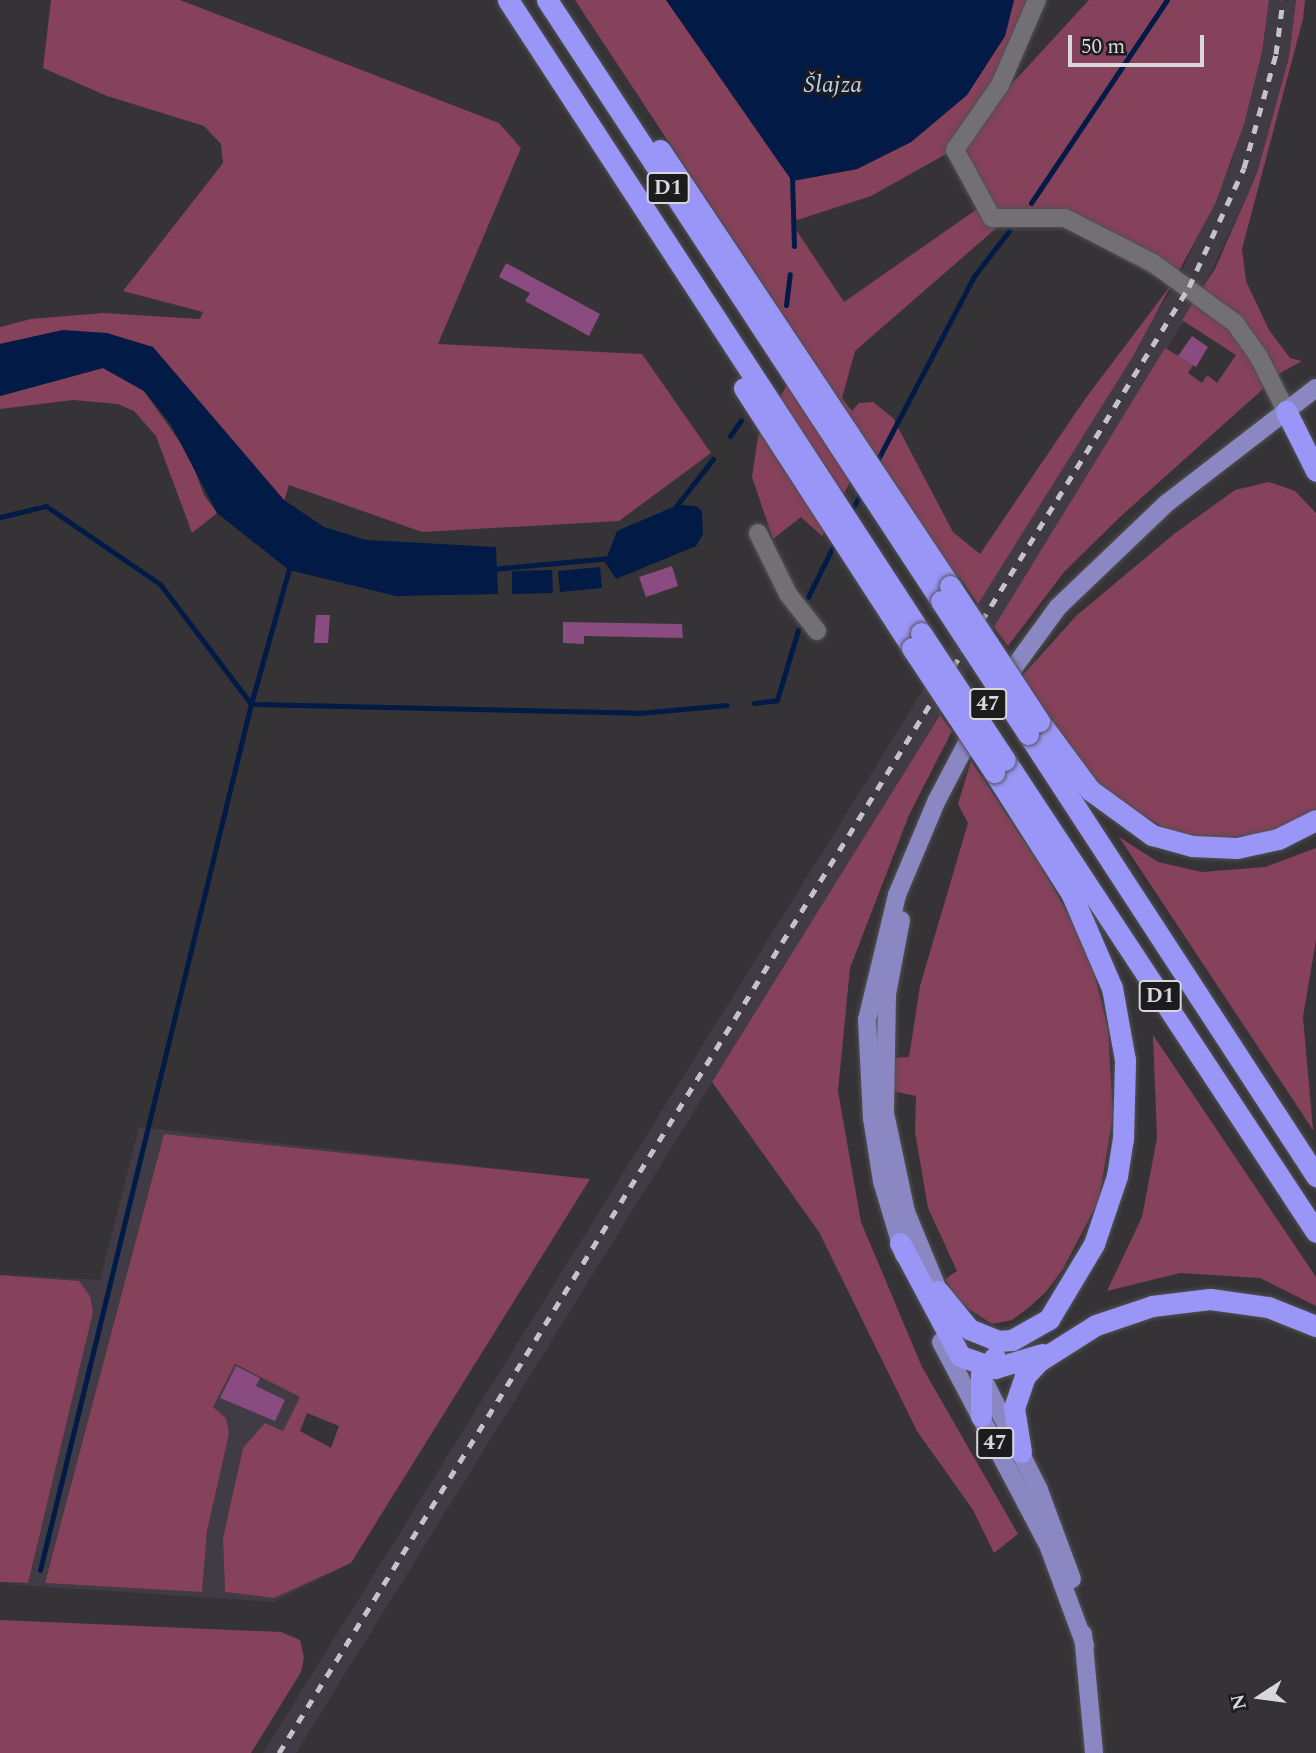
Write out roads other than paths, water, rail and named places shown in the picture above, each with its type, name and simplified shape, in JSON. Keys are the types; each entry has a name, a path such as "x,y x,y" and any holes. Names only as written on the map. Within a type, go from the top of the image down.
{"highway":[{"name":"D1","path":"508,0 675,260 769,417 1000,766 1316,1232"},
{"name":"D1","path":"547,0 946,593 1316,1176"},
{"path":"553,0 797,368"},
{"path":"1286,411 1316,471"},
{"path":"1034,728 1090,790 1152,835 1192,846 1237,848 1278,839 1316,820"},
{"path":"981,1368 1049,1319 1067,1296 1107,1212 1123,1139 1125,1060 1112,988 1087,925 1000,766"},
{"path":"900,1243 956,1349 981,1368 1010,1365 1059,1346 1125,1313 1182,1300 1241,1301 1316,1326"},
{"path":"937,1291 955,1315 982,1337 1012,1340 1031,1332"},
{"path":"1021,1452 1014,1408 1018,1393 1032,1368 1059,1346"},
{"path":"981,1368 981,1416"}],"main road":[{"name":"47","path":"1094,1753 1085,1645 1048,1545 927,1315 900,1243 882,1181 872,1118 867,1020 888,925 920,838 969,735 1058,607 1134,531 1316,388"},
{"path":"920,838 887,994 885,1113 899,1192 937,1291 981,1368 1063,1548 1085,1645"}],"street":[{"path":"1037,0 1000,85 955,150 992,218 1041,215 1080,224 1141,256 1223,311 1259,358 1286,411"},
{"path":"758,533 788,594 817,631"}],"water":[{"name":"Šlajza","path":"666,0 1014,0 1005,36 967,95 911,142 857,169 792,181"},
{"path":"63,330 107,333 153,347 284,500 324,527 366,540 496,547 498,594 396,596 289,570 217,513 171,425 144,391 103,368 0,396 0,344"},
{"path":"678,505 696,506 702,511 703,534 696,546 616,579 605,562 617,531"},
{"path":"600,567 602,588 560,592 558,571"},
{"path":"552,570 553,593 512,594 512,571"}],"waterway":[{"path":"1031,203 1167,0"},
{"path":"792,176 794,246"},
{"path":"876,463 974,276 1009,231"},
{"path":"786,305 790,274"},
{"path":"730,436 741,420"},
{"path":"673,510 713,459"},
{"path":"850,513 862,491"},
{"path":"0,517 46,506 160,584 251,704 639,713 727,705"},
{"path":"808,597 836,540"},
{"path":"492,569 610,558"},
{"path":"40,1570 251,704 290,565"},
{"path":"754,703 777,700 798,630"}],"railway":[{"path":"279,1753 1189,287 1244,168 1276,54 1283,0"}]}
